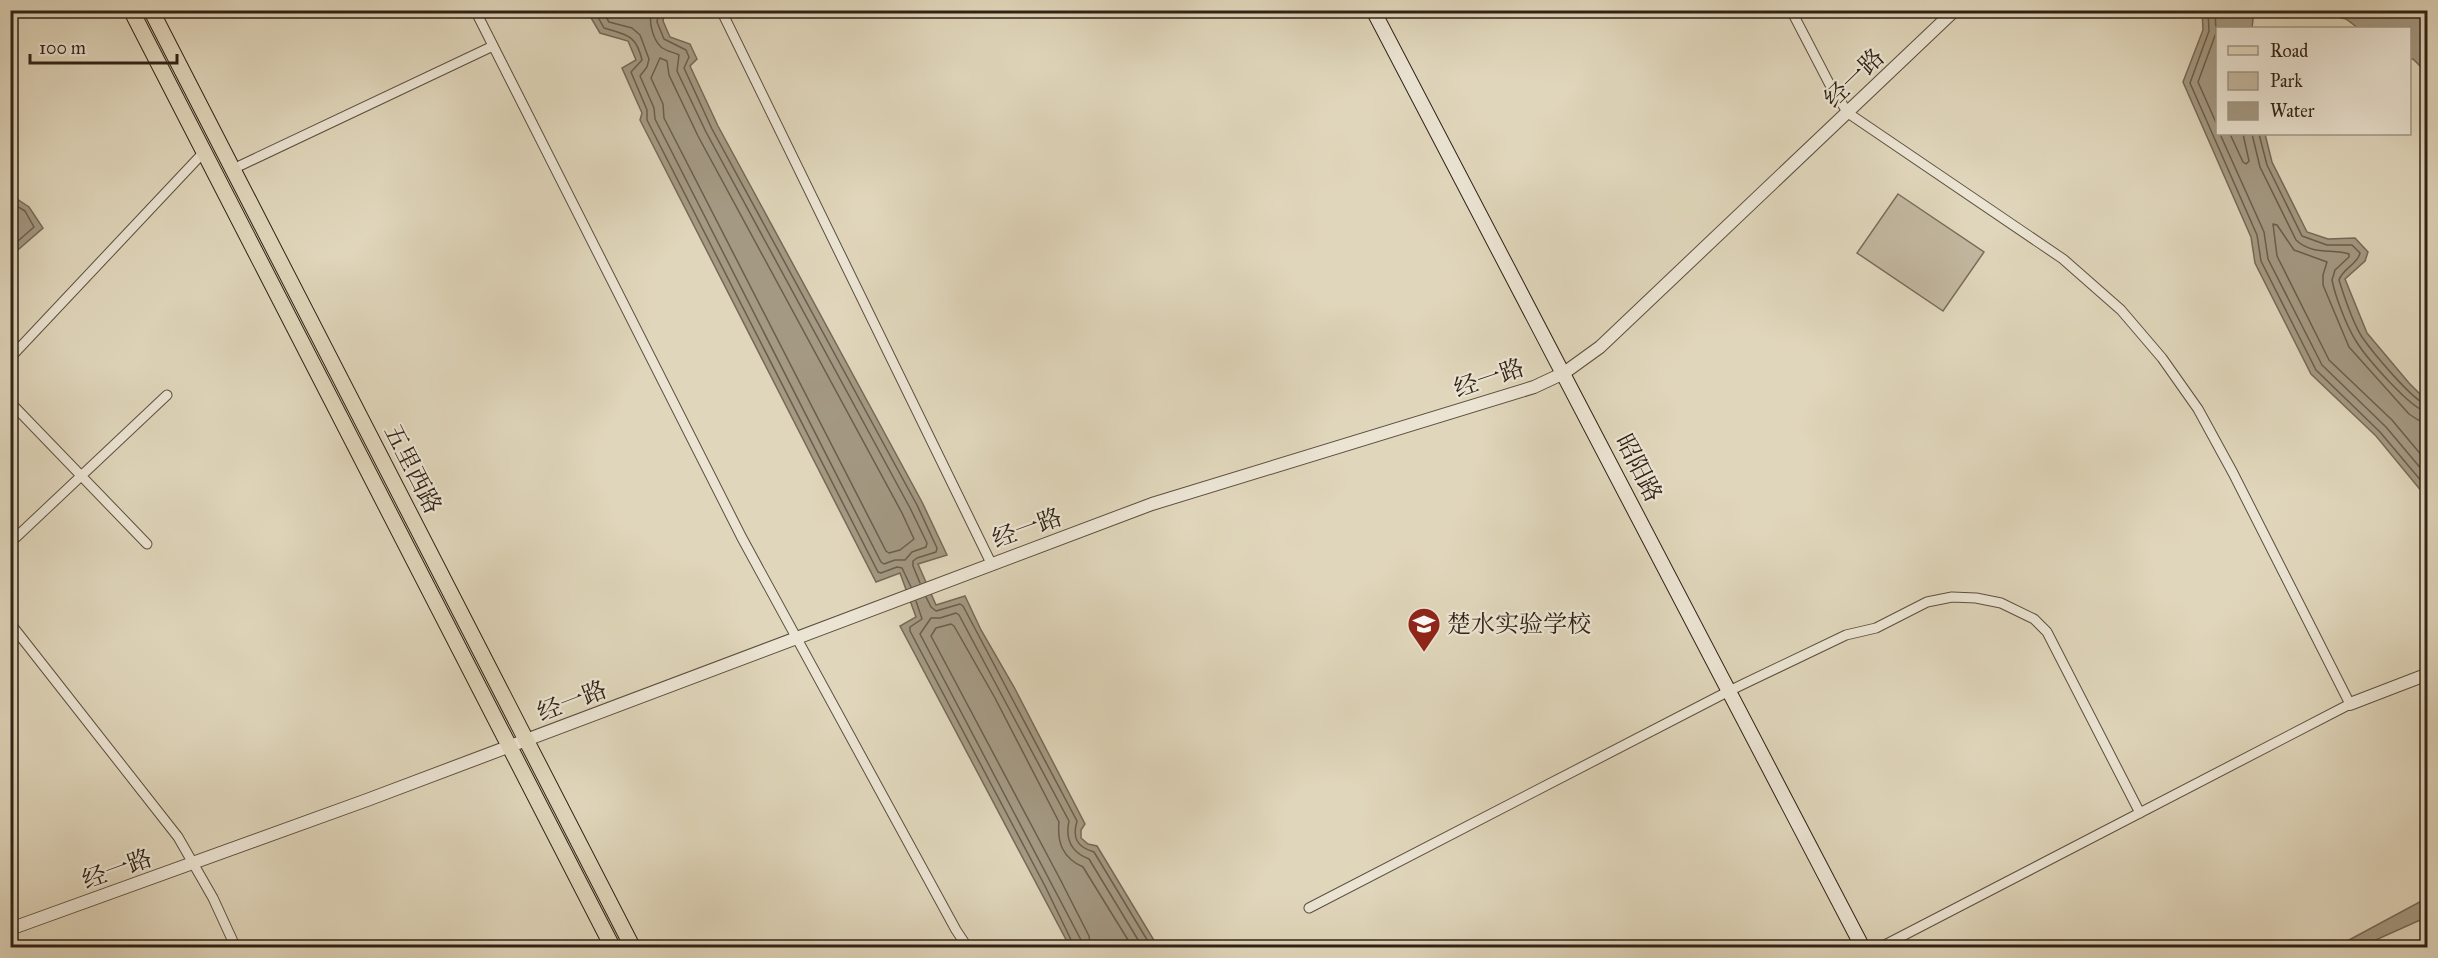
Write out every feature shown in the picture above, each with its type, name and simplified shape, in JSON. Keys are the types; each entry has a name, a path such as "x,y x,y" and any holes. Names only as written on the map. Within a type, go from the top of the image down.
{"main road":[{"name":"五里西路","path":"131,10 613,948"},
{"name":"五里西路","path":"151,10 633,948"},
{"name":"昭阳路","path":"1373,10 1863,948"}],"street":[{"path":"475,10 742,538 956,930 968,948"},
{"path":"721,10 992,563"},
{"path":"1791,10 1830,85 1848,113 2064,260 2121,310 2162,358 2198,409 2233,473 2350,704"},
{"name":"经一路","path":"10,929 527,741 1152,504 1518,393 1564,372 1600,346 1955,10"},
{"path":"233,169 493,46"},
{"path":"10,358 203,153"},
{"path":"10,543 83,477 167,395"},
{"path":"10,402 147,544"},
{"path":"1309,908 1728,691 1846,634 1876,628 1927,602 1953,597 1976,598 2001,603 2034,619 2046,632 2140,813"},
{"path":"10,623 178,837 236,948"},
{"path":"1879,948 2350,704 2427,674"}],"green space":[{"path":"1898,194 1984,252 1943,311 1857,253"}],"water":[{"path":"587,11 665,11 663,21 670,37 690,44 697,59 690,66 718,126 922,502 947,555 918,564 936,605 965,596 1085,824 1081,830 1081,838 1088,844 1097,846 1158,947 1070,947 900,626 916,617 900,573 876,582 640,120 642,113 622,68 636,60 628,41 600,33"},
{"path":"2202,11 2254,11 2252,27 2216,27 2216,135 2265,135 2272,162 2307,232 2328,239 2355,238 2368,252 2365,261 2345,279 2367,333 2427,401 2427,498 2376,436 2311,374 2255,263 2251,237 2183,82 2203,30"},
{"path":"2314,11 2427,11 2427,82 2421,67 2411,59 2411,27 2357,27 2346,19"},
{"path":"11,195 29,207 43,228 12,255"},
{"path":"2427,898 2427,917 2360,947 2336,947"}],"place":[{"name":"楚水实验学校","path":"1424,653"}]}
